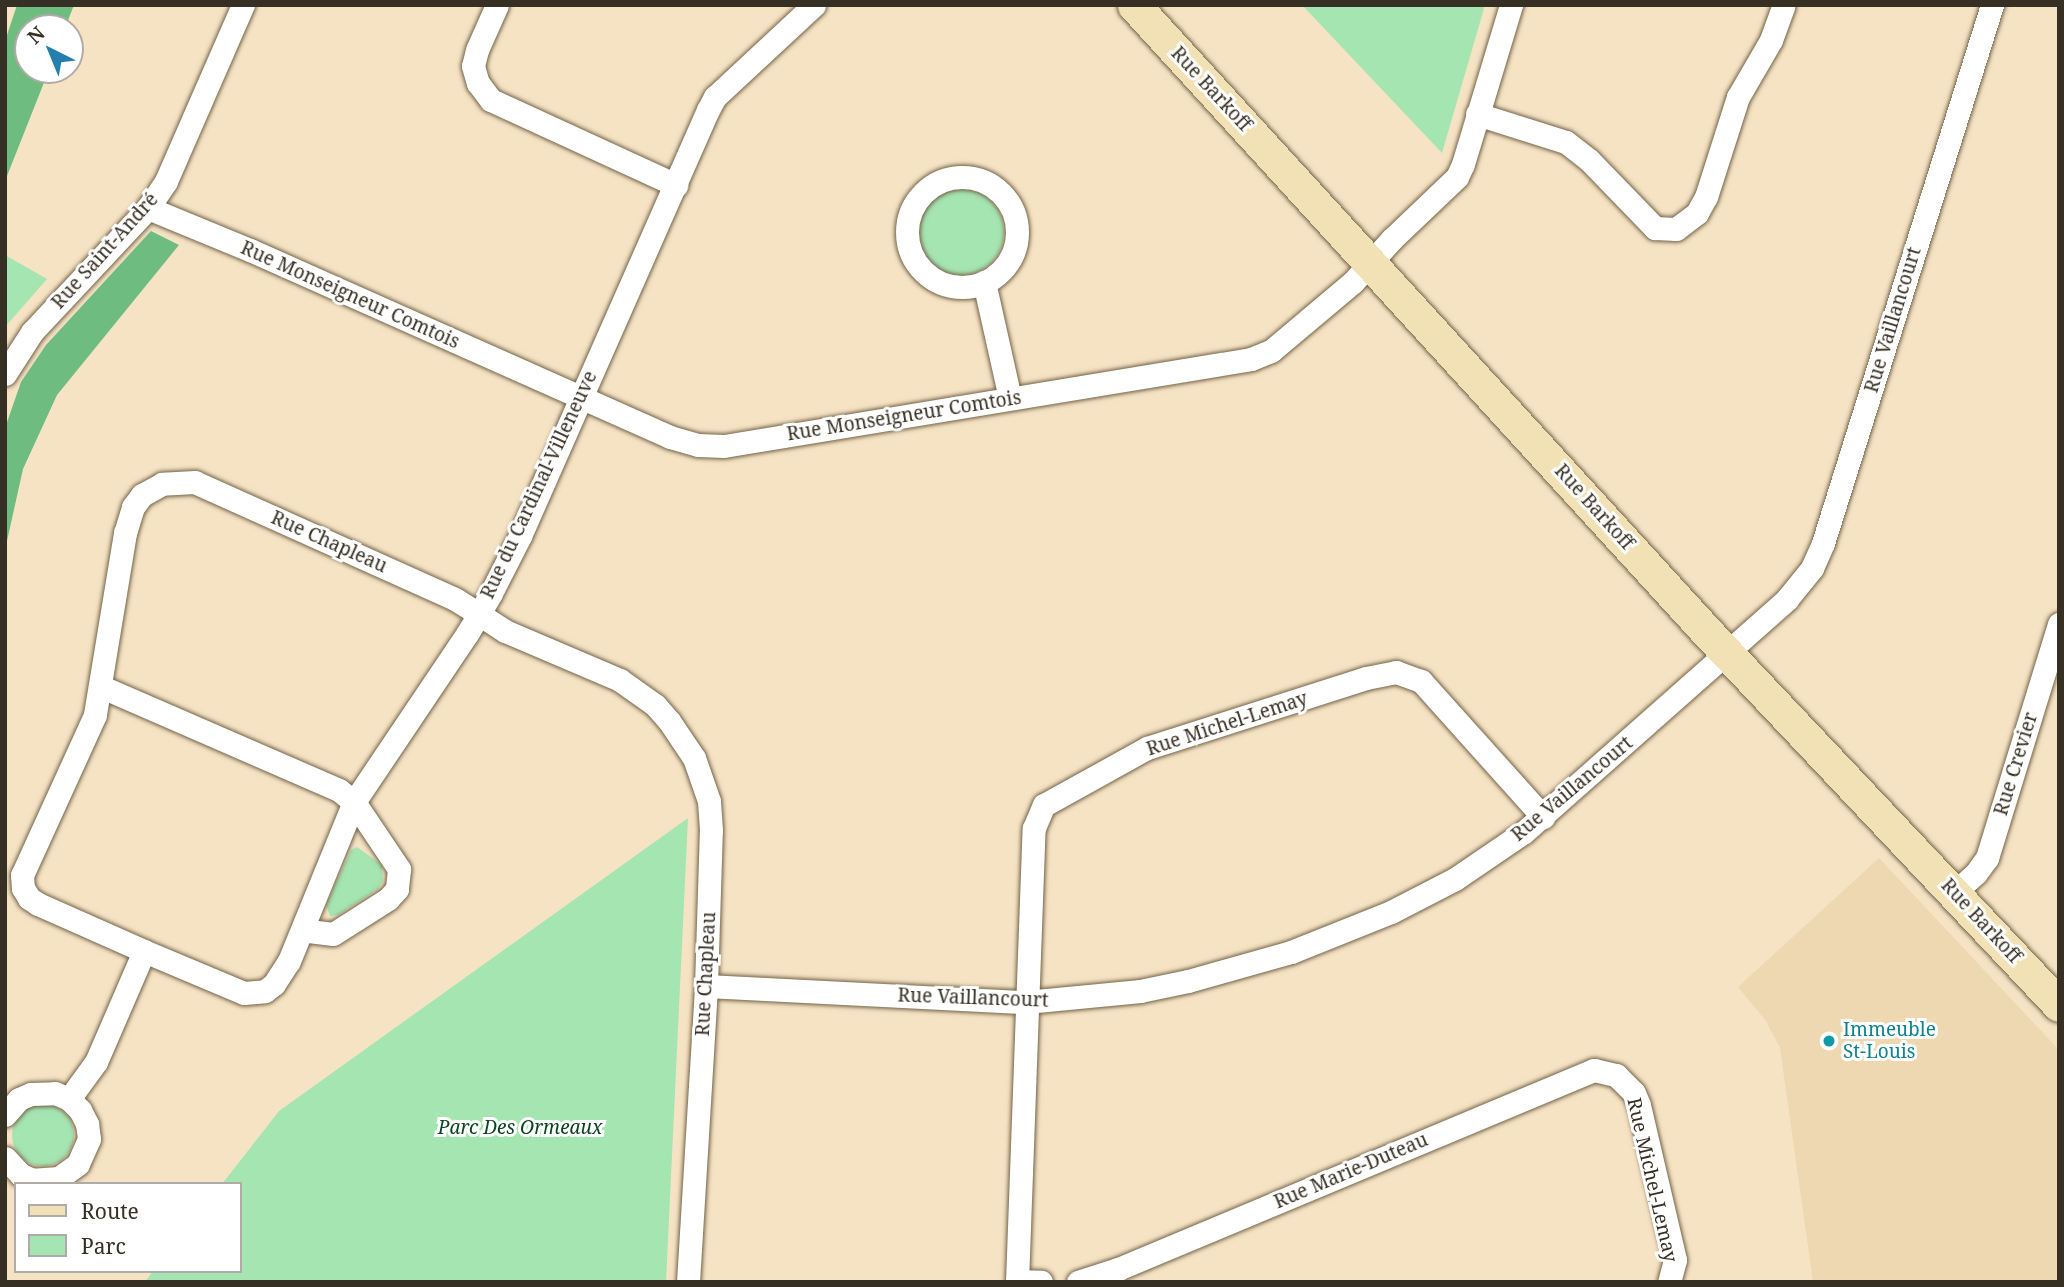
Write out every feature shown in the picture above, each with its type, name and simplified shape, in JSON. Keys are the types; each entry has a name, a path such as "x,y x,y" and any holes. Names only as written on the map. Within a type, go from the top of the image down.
{"street":[{"name":"Rue Saint-André","path":"5,374 39,324 148,208 166,181 243,5"},
{"path":"497,5 477,50 474,66 478,83 491,100 676,185"},
{"name":"Rue du Cardinal-Villeneuve","path":"354,802 479,614 520,536 715,97 814,5"},
{"name":"Rue Barkoff","path":"1134,5 1727,653 2059,1005"},
{"name":"Rue Monseigneur Comtois","path":"148,208 250,250 670,437 698,445 724,446 1261,355 1290,338 1372,262 1457,177 1511,5"},
{"path":"1478,114 1566,142 1589,160 1655,228 1676,229 1697,214 1706,197 1738,97 1772,40 1784,5"},
{"name":"Rue Vaillancourt","path":"706,986 1026,1002 1140,991 1188,981 1291,952 1427,895 1486,859 1543,817 1796,590 1824,543 1992,5"},
{"path":"960,177 987,183 1003,195 1014,214 1017,226 1014,249 996,275 984,282 965,287 948,285 933,279 919,267 910,251 907,233 910,214 919,198 944,180 960,177"},
{"path":"984,282 1010,398"},
{"name":"Rue Chapleau","path":"354,802 282,975 265,991 254,994 235,990 29,898 23,888 22,875 90,729 102,687 122,548 133,507 151,488 174,481 195,482 455,599 505,631 620,680 638,691 669,721 694,758 709,801 711,830 706,986 688,1282"},
{"name":"Rue Crevier","path":"1955,892 1976,873 1987,858 2059,624"},
{"name":"Rue Michel-Lemay","path":"1017,1281 1034,828 1038,816 1054,797 1147,748 1366,678 1396,672 1409,675 1429,690 1543,817"},
{"path":"102,687 339,790 354,802 399,869 397,889 388,898 333,934 302,930"},
{"path":"69,1099 96,1062 144,951"},
{"name":"Rue Marie-Duteau","path":"1078,1282 1118,1269 1579,1076 1605,1071 1623,1080"},
{"name":"Rue Michel-Lemay","path":"1623,1080 1634,1093 1639,1105 1675,1259 1670,1282"},
{"path":"5,1115 19,1099 31,1094 55,1093 69,1099 80,1110 87,1124 89,1139 85,1154 69,1173 58,1178 33,1180 22,1175 5,1158"},
{"path":"1017,1281 1041,1282"}],"shaded area":[{"path":"1879,858 2059,1050 2059,1282 1813,1282 1780,1048 1766,1021 1738,987"}],"green space":[{"path":"17,5 74,5 70,14 14,14"},
{"path":"1302,5 1485,5 1442,153"},
{"path":"14,14 14,84 43,84 5,181 5,41"},
{"path":"961,189 985,196 997,208 1004,232 997,256 985,268 961,275 937,268 925,256 918,232 925,208 937,196"},
{"path":"151,231 179,245 57,395 23,469 5,550 5,428 21,382 46,345"},
{"path":"5,255 47,279 5,327"},
{"name":"Parc Des Ormeaux","path":"688,818 666,1282 145,1282 152,1273 242,1273 242,1182 224,1182 279,1111"},
{"path":"357,847 382,865 383,881 378,889 338,915 330,916 326,905 351,850"},
{"path":"43,1104 65,1113 74,1135 65,1157 43,1166 21,1157 12,1135 21,1113"}],"place":[{"name":"Immeuble St-Louis","path":"1829,1041"}]}
